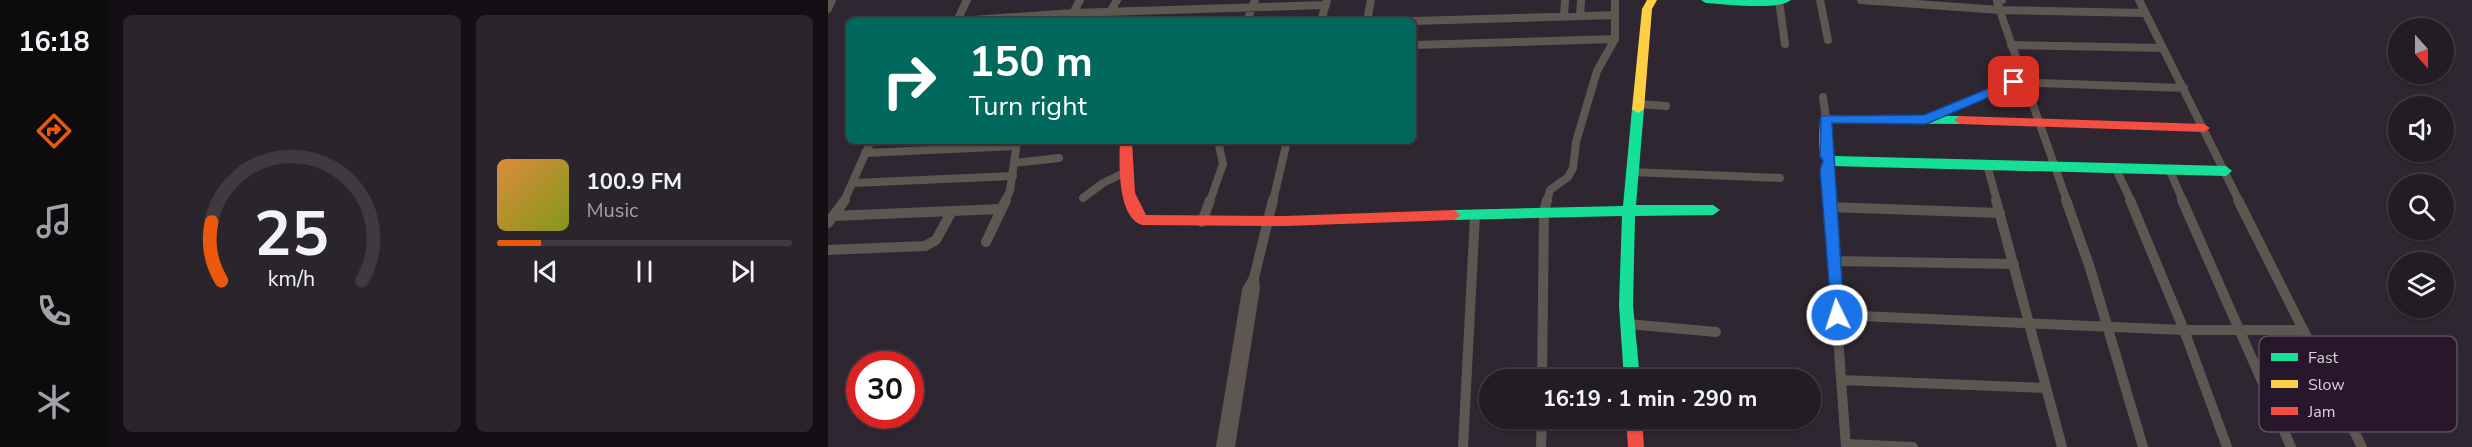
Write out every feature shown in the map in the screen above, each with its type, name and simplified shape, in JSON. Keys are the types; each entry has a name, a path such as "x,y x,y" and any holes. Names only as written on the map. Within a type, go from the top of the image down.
{"street":[{"path":"828,9 832,0"},
{"path":"958,18 967,0"},
{"path":"1073,14 1080,0"},
{"path":"1107,18 1117,0"},
{"path":"1368,18 1371,0"},
{"path":"1564,16 1565,0"},
{"path":"1580,16 1581,0"},
{"path":"1542,369 1544,212 1550,190 1568,177 1573,168 1576,142 1597,70 1615,39 1616,0"},
{"path":"1631,369 1628,324 1629,208 1647,9 1652,0"},
{"path":"1707,0 1753,3 1783,0 1785,44"},
{"path":"1820,0 1828,40"},
{"path":"1861,0 2145,13"},
{"path":"2139,0 2226,171 2303,336"},
{"path":"1007,18 1326,2 1323,18"},
{"path":"1248,18 1254,4"},
{"path":"2001,5 2011,45 2090,268 2142,447"},
{"path":"1416,21 1615,15"},
{"path":"1416,45 1615,39"},
{"path":"2011,45 2163,48"},
{"path":"1926,120 2014,82 2184,88"},
{"path":"1823,97 1826,119 1826,156 1829,160 1827,170 1829,207 1846,445 1913,447"},
{"path":"1638,104 1666,106"},
{"path":"1826,119 2038,121 2204,128"},
{"path":"830,219 853,183 870,144"},
{"path":"865,153 1017,144 1010,191 986,242"},
{"path":"1126,144 1126,172 1137,217 1142,220 1266,222 1629,208 1713,210"},
{"path":"1202,222 1223,165 1219,144"},
{"path":"1230,447 1255,288 1254,278 1286,144"},
{"path":"1014,163 1059,159"},
{"path":"1829,160 2226,171"},
{"path":"1987,165 2062,447"},
{"path":"2115,167 2184,330 2227,447"},
{"path":"2169,169 2259,375"},
{"path":"1083,198 1103,183 1126,172"},
{"path":"1632,172 1780,178"},
{"path":"853,183 1012,176"},
{"path":"1829,207 2000,213"},
{"path":"830,219 1001,209"},
{"path":"828,250 925,246 936,240 952,211"},
{"path":"1462,447 1475,215"},
{"path":"1833,261 2014,264"},
{"path":"1221,447 1247,290 1254,278"},
{"path":"1837,315 2184,330 2300,330"},
{"path":"1628,324 1716,332"},
{"path":"1841,380 2046,388"},
{"path":"1541,447 1542,429"},
{"path":"1635,429 1636,447"},
{"path":"2284,432 2291,447"},
{"path":"2354,432 2362,447"}],"traffic: fast":[{"path":"1706,0 1753,3 1786,0"},
{"path":"1631,369 1626,305 1629,208 1638,109"},
{"path":"1960,120 1826,119 1826,156 1831,161 2226,171"},
{"path":"1454,215 1713,210"}],"traffic: slow":[{"path":"1638,109 1647,9 1652,0"}],"traffic: jam":[{"path":"1960,120 2204,128"},
{"path":"1126,144 1126,172 1131,203 1142,220 1285,221 1454,215"},
{"path":"1635,429 1636,447"}],"route":[{"path":"1837,315 1827,170 1829,160 1826,156 1826,119 1926,120 2014,82"}]}
